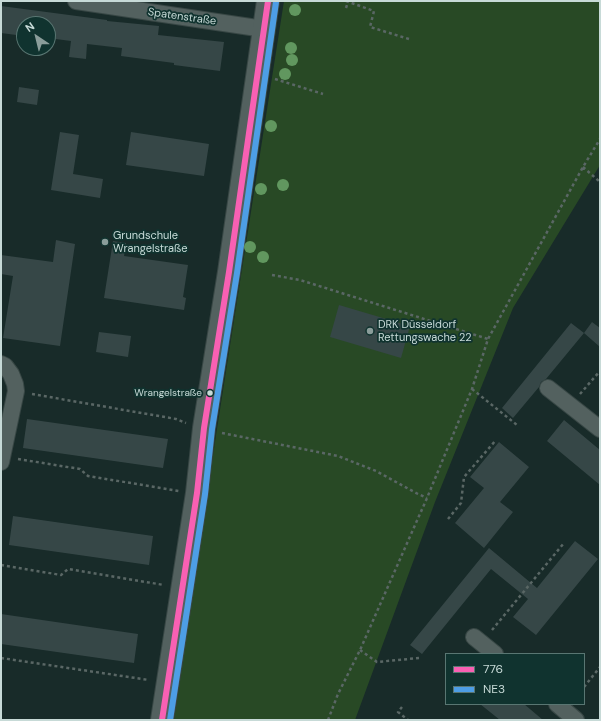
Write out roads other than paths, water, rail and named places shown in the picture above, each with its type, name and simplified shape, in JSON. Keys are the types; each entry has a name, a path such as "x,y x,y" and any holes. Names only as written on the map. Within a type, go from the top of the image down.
{"main road":[{"path":"162,720 197,493 204,428 229,272 268,1"}],"street":[{"name":"Spatenstraße","path":"76,1 264,29"},
{"path":"1,364 5,366 11,374 16,391 1,459"},
{"path":"548,388 600,429"},
{"path":"478,640 495,653"},
{"path":"557,705 576,720"}],"place":[{"name":"Grundschule Wrangelstraße","path":"105,242"},
{"name":"DRK Düsseldorf Rettungswache 22","path":"370,331"},
{"name":"Wrangelstraße","path":"210,393"}]}
